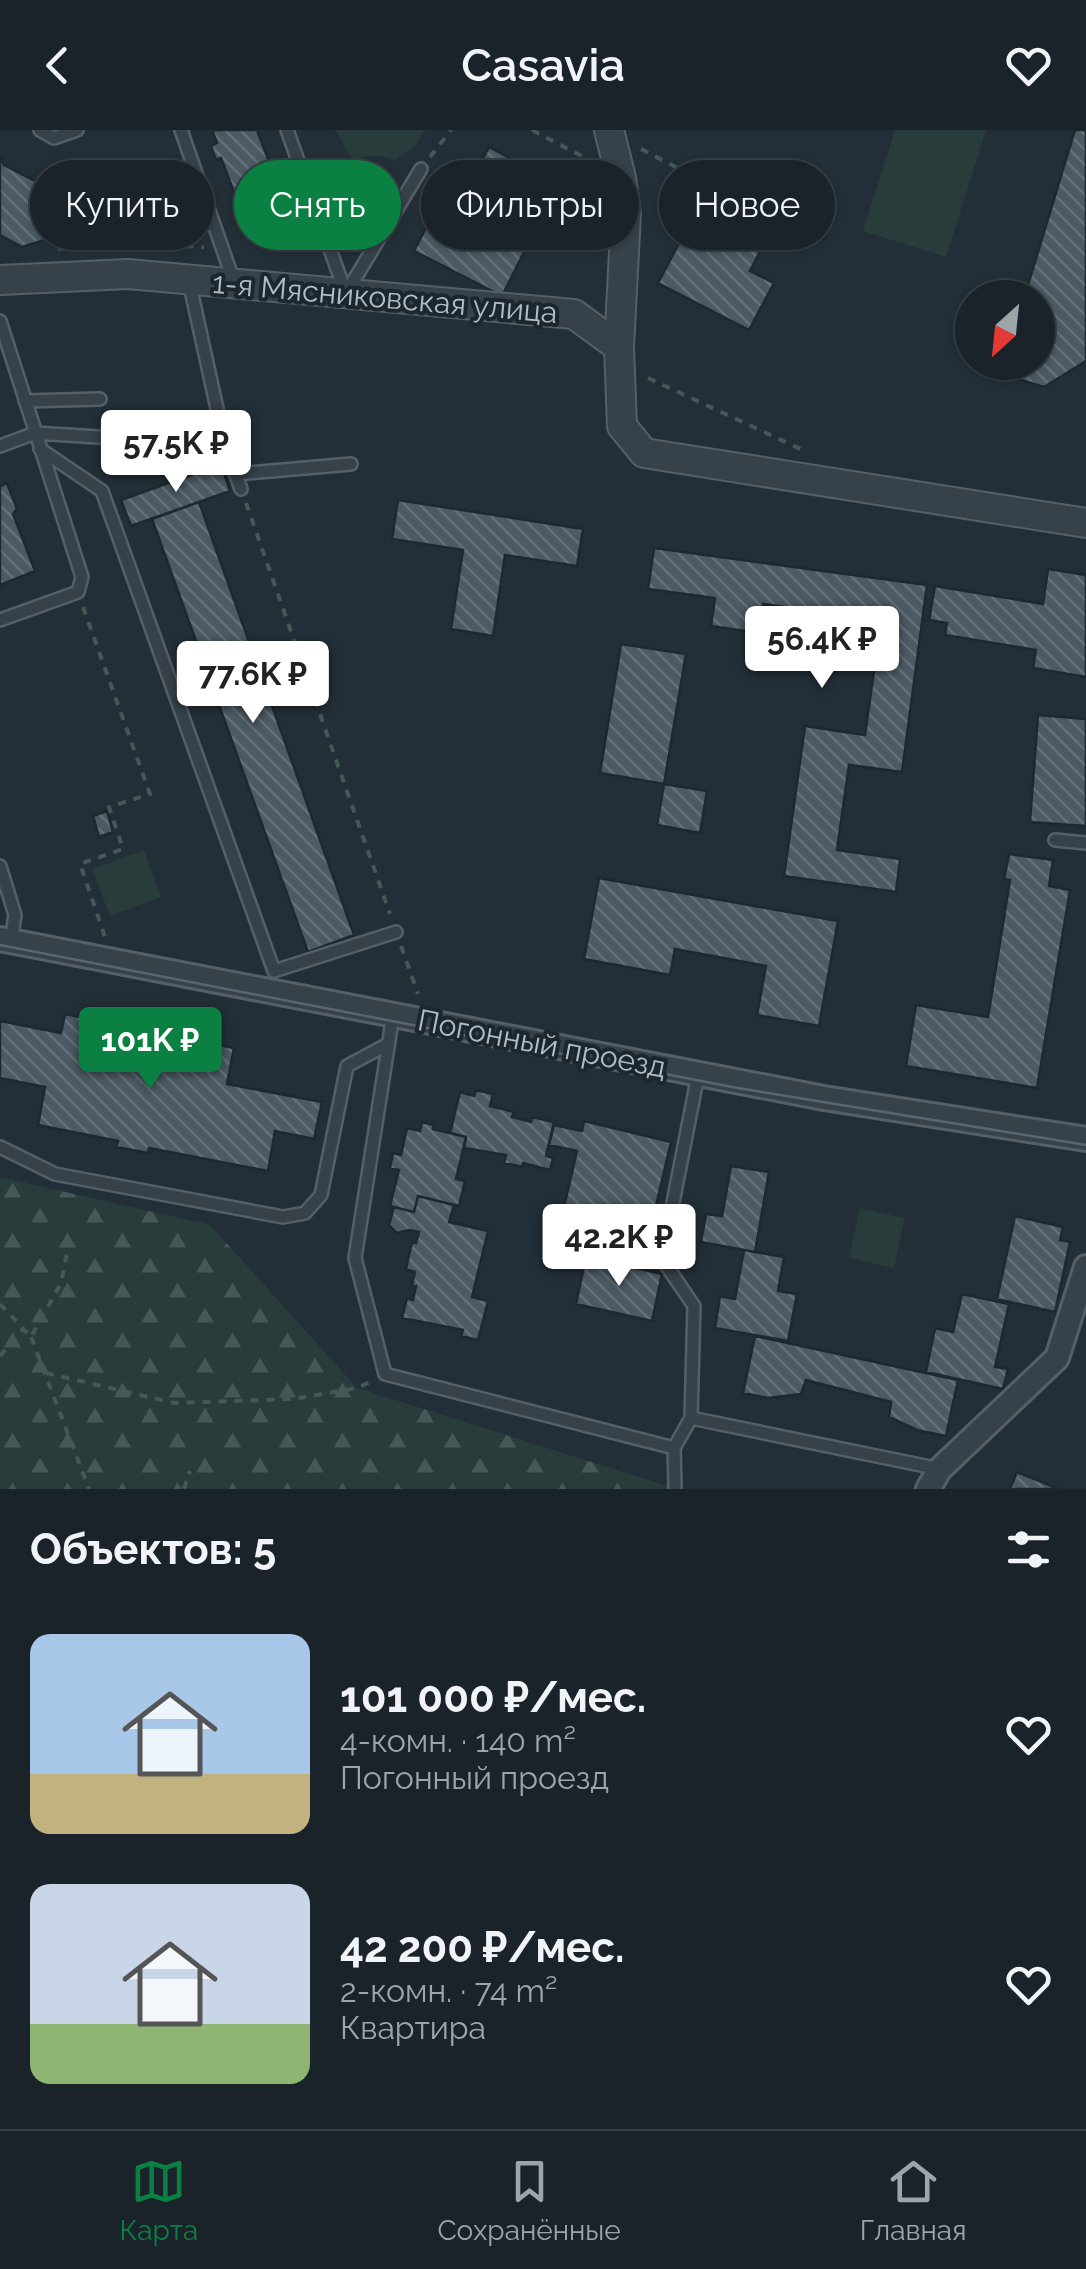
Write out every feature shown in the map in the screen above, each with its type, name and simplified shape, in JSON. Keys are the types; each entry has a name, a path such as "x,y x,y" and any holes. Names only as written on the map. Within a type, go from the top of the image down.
{"street":[{"path":"610,132 617,160"},
{"path":"624,250 619,358 622,426 644,453 1086,523"},
{"name":"1-я Мясниковская улица","path":"0,280 128,274 574,314 619,358"},
{"name":"Погонный проезд","path":"5,940 698,1075 1086,1139"},
{"path":"934,1479 1057,1358 1086,1267"}],"lane":[{"path":"40,130 54,138 77,130"},
{"path":"181,130 235,284"},
{"path":"287,130 346,294"},
{"path":"346,294 421,171"},
{"path":"189,281 225,444 241,489"},
{"path":"0,321 82,577 78,592 0,620"},
{"path":"25,401 100,399"},
{"path":"0,446 35,433 225,444"},
{"path":"40,449 102,491 274,970 396,932"},
{"path":"236,474 351,464"},
{"path":"1055,840 1086,843"},
{"path":"0,866 15,915 5,940"},
{"path":"393,1015 354,1258 385,1374 674,1448"},
{"path":"0,1146 55,1174 283,1217 305,1213 321,1195 347,1066 388,1044"},
{"path":"676,1488 674,1448 691,1418 694,1306 662,1258 698,1075"},
{"path":"691,1418 934,1479"}],"path":[{"path":"429,160 452,130"},
{"path":"532,130 588,160"},
{"path":"610,132 664,160"},
{"path":"619,358 650,379 822,459"},
{"path":"241,489 428,1022"},
{"path":"78,592 150,794 109,807 123,850 80,864 113,961"},
{"path":"31,1337 60,1284 70,1238"},
{"path":"0,1304 31,1337 90,1489"},
{"path":"0,1356 23,1330"},
{"path":"46,1372 174,1404 293,1399 358,1388 385,1374"},
{"path":"184,1489 190,1471"}],"green space":[{"path":"335,130 426,130 415,146 395,160 378,155 352,159"},
{"path":"895,130 986,130 946,257 863,231"},
{"path":"144,850 161,897 110,916 92,869"},
{"path":"0,1177 210,1225 357,1388 677,1489 0,1489"},
{"path":"860,1208 905,1218 894,1268 849,1258"}],"building":[{"path":"212,130 257,130 268,160 234,160 234,192 221,158 216,160 211,146 217,143"},
{"path":"1075,130 1086,130 1086,361 1044,387 1021,380 1055,380 1055,280 1029,280"},
{"path":"489,147 513,160 482,160"},
{"path":"0,156 4,165 30,178 30,245 22,247 0,235"},
{"path":"421,237 421,250 525,250 502,296 414,251"},
{"path":"676,250 761,250 750,271 774,283 749,330 658,283"},
{"path":"221,464 230,491 131,526 121,500"},
{"path":"7,483 17,509 13,514 35,571 0,585 0,486"},
{"path":"398,500 583,529 577,566 505,555 493,636 451,629 463,550 392,539"},
{"path":"199,502 354,935 308,952 152,519"},
{"path":"654,548 927,585 902,772 849,765 837,850 900,859 896,892 784,876 805,726 865,735 881,621 763,604 760,633 711,626 715,598 648,589"},
{"path":"1048,569 1086,575 1086,677 1033,668 1036,650 945,635 947,623 929,620 935,586 1043,604"},
{"path":"621,644 686,654 664,784 600,773"},
{"path":"1038,715 1086,719 1086,826 1030,822"},
{"path":"664,784 707,791 700,833 657,825"},
{"path":"107,811 113,832 99,837 93,816"},
{"path":"1009,854 1053,860 1049,886 1070,890 1037,1088 906,1066 916,1005 988,1017 1010,880 1004,879"},
{"path":"599,878 838,921 819,1026 757,1015 766,966 675,949 670,975 584,959"},
{"path":"65,1014 234,1048 227,1084 322,1102 314,1139 275,1131 268,1171 149,1148 148,1153 116,1147 118,1141 38,1125 45,1087 0,1078 0,1021 61,1033"},
{"path":"476,1090 493,1094 490,1106 514,1112 512,1117 554,1122 546,1156 553,1158 550,1170 504,1163 506,1155 464,1148 466,1137 450,1133 460,1092 474,1096"},
{"path":"584,1121 671,1142 647,1244 560,1224 577,1151 549,1145 554,1125 582,1131"},
{"path":"422,1122 434,1125 433,1129 466,1137 456,1179 465,1181 459,1206 418,1196 414,1212 390,1206 399,1170 390,1168 393,1153 401,1155 407,1128 420,1131"},
{"path":"731,1166 769,1172 755,1252 701,1242 706,1214 722,1216"},
{"path":"418,1196 454,1205 449,1222 488,1231 472,1297 488,1301 478,1340 461,1336 463,1330 402,1318 407,1298 413,1300 416,1286 412,1285 415,1272 406,1269 412,1242 416,1243 419,1232 397,1233 389,1225 394,1207 414,1212"},
{"path":"1015,1216 1063,1227 1060,1240 1070,1242 1055,1312 997,1299"},
{"path":"744,1250 784,1257 778,1291 797,1294 788,1341 715,1328 720,1296 735,1299"},
{"path":"586,1257 662,1274 652,1321 576,1304"},
{"path":"962,1294 1009,1304 995,1367 1008,1369 1003,1389 926,1372 935,1328 953,1332"},
{"path":"755,1336 958,1380 946,1436 917,1430 889,1417 891,1402 806,1380 801,1394 768,1398 743,1393"},
{"path":"1017,1472 1059,1489 1010,1489"}],"tram line":[{"path":"0,945 732,1087 1086,1145"}]}
